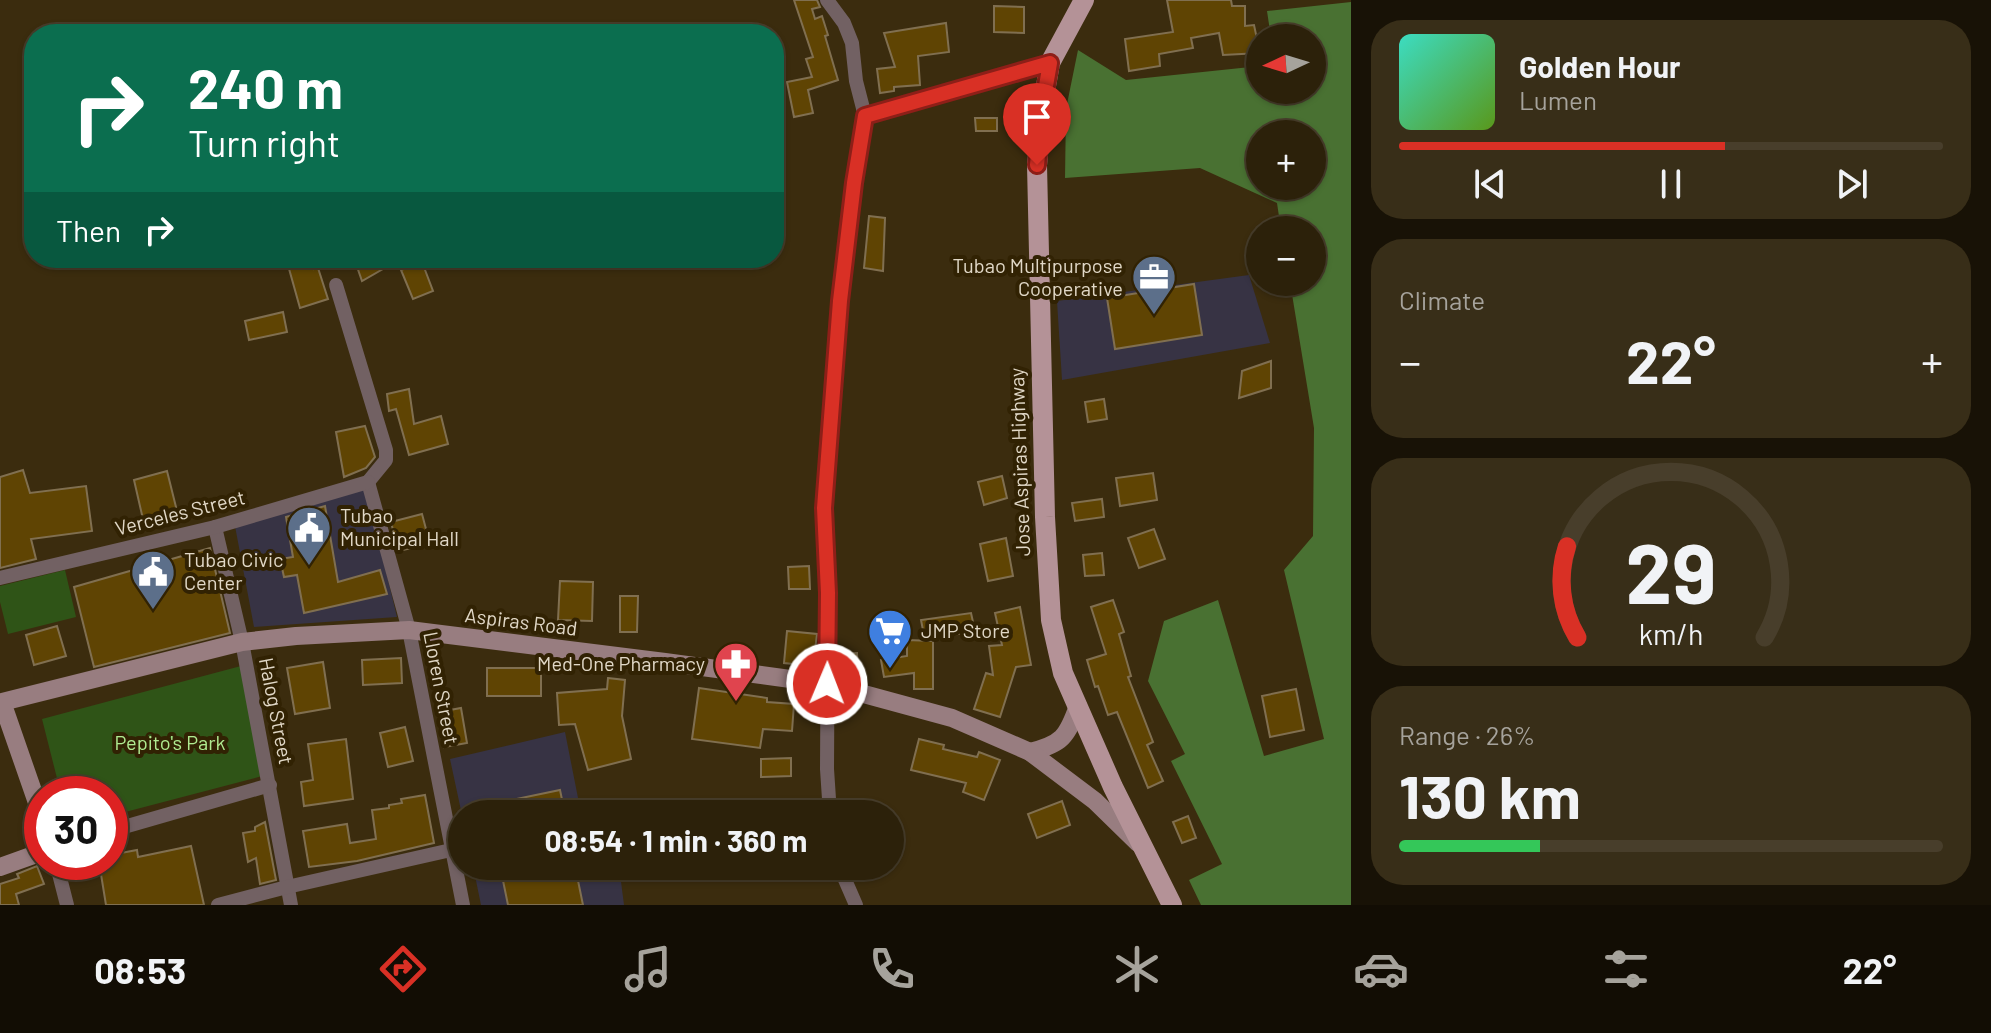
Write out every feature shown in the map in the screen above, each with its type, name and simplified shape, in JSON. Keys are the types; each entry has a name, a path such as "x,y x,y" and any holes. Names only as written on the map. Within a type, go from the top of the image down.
{"main road":[{"name":"Jose Aspiras Highway","path":"1084,0 1050,63 1037,165 1047,554 1053,633 1063,673 1142,847 1172,905"},
{"name":"Aspiras Road","path":"28,776 2,702 242,642 409,630 827,684 952,718 1030,752 1095,801 1142,847"},
{"path":"1030,752 1054,745 1064,737 1078,706"},
{"path":"0,867 24,858"}],"street":[{"path":"827,0 844,23 852,43 856,81 865,116 840,301 825,495 830,800"},
{"path":"865,116 1050,63"},
{"path":"336,285 386,450 386,460 368,482"},
{"name":"Verceles Street","path":"0,578 215,527 368,482"},
{"name":"Lloren Street","path":"368,482 409,630 448,834"},
{"name":"Halog Street","path":"215,527 242,642 291,905"},
{"path":"128,826 270,785"},
{"path":"218,905 448,851"},
{"path":"61,880 67,905"},
{"name":"Lloren Street","path":"458,880 463,905"},
{"path":"845,880 856,905"}],"shaded area":[{"path":"1246,275 1246,296 1255,296 1270,343 1062,380 1057,301"},
{"path":"366,489 397,617 254,627 235,526"},
{"path":"565,732 578,800 459,800 450,759"},
{"path":"476,880 621,880 624,905 481,905"}],"green space":[{"path":"1351,2 1351,905 1201,905 1189,880 1222,864 1171,761 1185,754 1148,681 1164,621 1218,600 1264,756 1324,739 1284,570 1313,536 1314,428 1292,296 1326,296 1326,216 1279,216 1277,203 1270,200 1326,200 1326,120 1246,120 1246,189 1200,168 1065,178 1066,109 1078,50 1126,80 1246,67 1246,104 1326,104 1326,24 1269,24 1267,11"},
{"path":"65,570 76,617 8,634 0,602 0,586"},
{"name":"Pepito's Park","path":"241,666 266,775 128,811 128,776 56,776 42,719"}],"building":[{"path":"794,0 817,0 820,7 812,9 815,19 822,16 838,80 808,90 813,113 794,117 787,82 812,77 806,59 813,57"},
{"path":"1167,0 1231,0 1232,6 1245,6 1246,54 1223,55 1219,33 1191,38 1193,48 1159,54 1160,66 1129,71 1125,39 1173,32"},
{"path":"994,6 1024,7 1024,33 994,32"},
{"path":"946,23 949,52 918,56 920,85 894,87 894,91 880,93 877,69 895,67 884,33"},
{"path":"975,118 997,118 997,131 976,131"},
{"path":"869,216 885,218 883,271 864,268"},
{"path":"289,268 318,268 328,299 300,308"},
{"path":"357,268 385,268 362,281"},
{"path":"424,268 433,291 413,299 401,270"},
{"name":"Tubao Multipurpose Cooperative","path":"1194,284 1202,335 1115,349 1107,298"},
{"path":"283,312 287,332 249,340 245,321"},
{"path":"1271,361 1271,388 1239,398 1242,371"},
{"path":"409,389 414,424 441,416 448,444 409,455 396,409 389,411 387,394"},
{"path":"1104,399 1107,419 1088,422 1085,402"},
{"path":"365,426 375,457 366,468 344,477 336,432"},
{"path":"23,470 30,493 86,486 92,531 31,539 36,559 0,568 0,477"},
{"path":"167,471 179,519 145,528 134,480"},
{"path":"1153,473 1157,500 1120,506 1116,478"},
{"path":"1002,476 1007,498 984,505 978,482"},
{"path":"1102,499 1104,517 1075,521 1072,503"},
{"name":"Tubao Municipal Hall","path":"325,506 338,582 380,570 387,594 304,613 297,575 284,577 280,559 293,557 286,517"},
{"path":"422,514 430,544 398,551 391,522"},
{"path":"1154,529 1165,559 1139,568 1128,538"},
{"path":"1006,538 1013,576 988,581 980,544"},
{"name":"Tubao Civic Center","path":"210,548 230,633 94,667 74,587"},
{"path":"1102,553 1104,575 1085,576 1083,555"},
{"path":"809,566 810,589 789,589 788,567"},
{"path":"560,581 593,582 592,621 558,620"},
{"path":"620,596 638,596 637,632 620,632"},
{"path":"1113,600 1124,632 1119,634 1131,676 1128,677 1153,742 1147,745 1163,781 1148,788 1117,712 1108,715 1087,660 1106,654 1091,607"},
{"path":"1020,607 1031,665 1016,667 1000,717 974,709 986,673 993,675 989,646 1002,645 995,613"},
{"path":"971,613 975,631 925,640 921,620"},
{"path":"57,626 66,656 34,665 26,635"},
{"path":"787,631 817,634 813,666 784,663"},
{"path":"907,640 933,641 933,689 914,689 914,673 884,677 881,660 907,656"},
{"path":"857,653 858,673 838,673 838,654"},
{"path":"401,658 402,683 363,685 362,660"},
{"path":"323,662 330,708 295,714 287,668"},
{"path":"487,668 541,668 541,696 487,696"},
{"path":"608,678 625,680 622,716 631,759 588,770 575,724 559,725 557,693 607,689"},
{"path":"699,688 767,698 767,702 794,704 792,731 763,729 760,748 692,739"},
{"path":"1296,689 1304,730 1270,737 1262,696"},
{"path":"461,708 467,743 444,747 439,712"},
{"path":"405,727 413,761 388,767 380,733"},
{"path":"346,739 353,799 304,806 301,782 313,780 308,744"},
{"path":"919,739 944,745 943,749 977,757 979,752 1000,760 984,800 963,792 966,783 911,770"},
{"path":"791,758 791,776 761,777 761,759"},
{"path":"560,790 562,800 512,800"},
{"path":"425,795 434,843 357,861 309,867 303,831 347,824 350,843 376,839 372,810 389,808 389,805 402,803 401,799"},
{"path":"1062,801 1070,825 1037,838 1028,814"},
{"path":"1188,816 1196,838 1182,843 1173,822"},
{"path":"265,822 276,880 260,884 256,858 248,862 243,833 255,831 255,827"},
{"path":"191,846 204,905 106,905 102,880 128,880 128,852 137,850 138,857"},
{"path":"24,871 24,880 42,880 44,884 16,894 19,905 0,905 0,884 19,878 17,874"},
{"path":"503,880 578,880 583,905 508,905"}],"place":[{"name":"Tubao Multipurpose Cooperative","path":"1154,316"},
{"name":"Tubao Municipal Hall","path":"309,567"},
{"name":"Tubao Civic Center","path":"153,611"},
{"name":"JMP Store","path":"890,670"},
{"name":"Med-One Pharmacy","path":"736,703"}],"route":[{"path":"827,684 828,593 824,508 840,301 865,116 1050,63 1037,165"}]}
